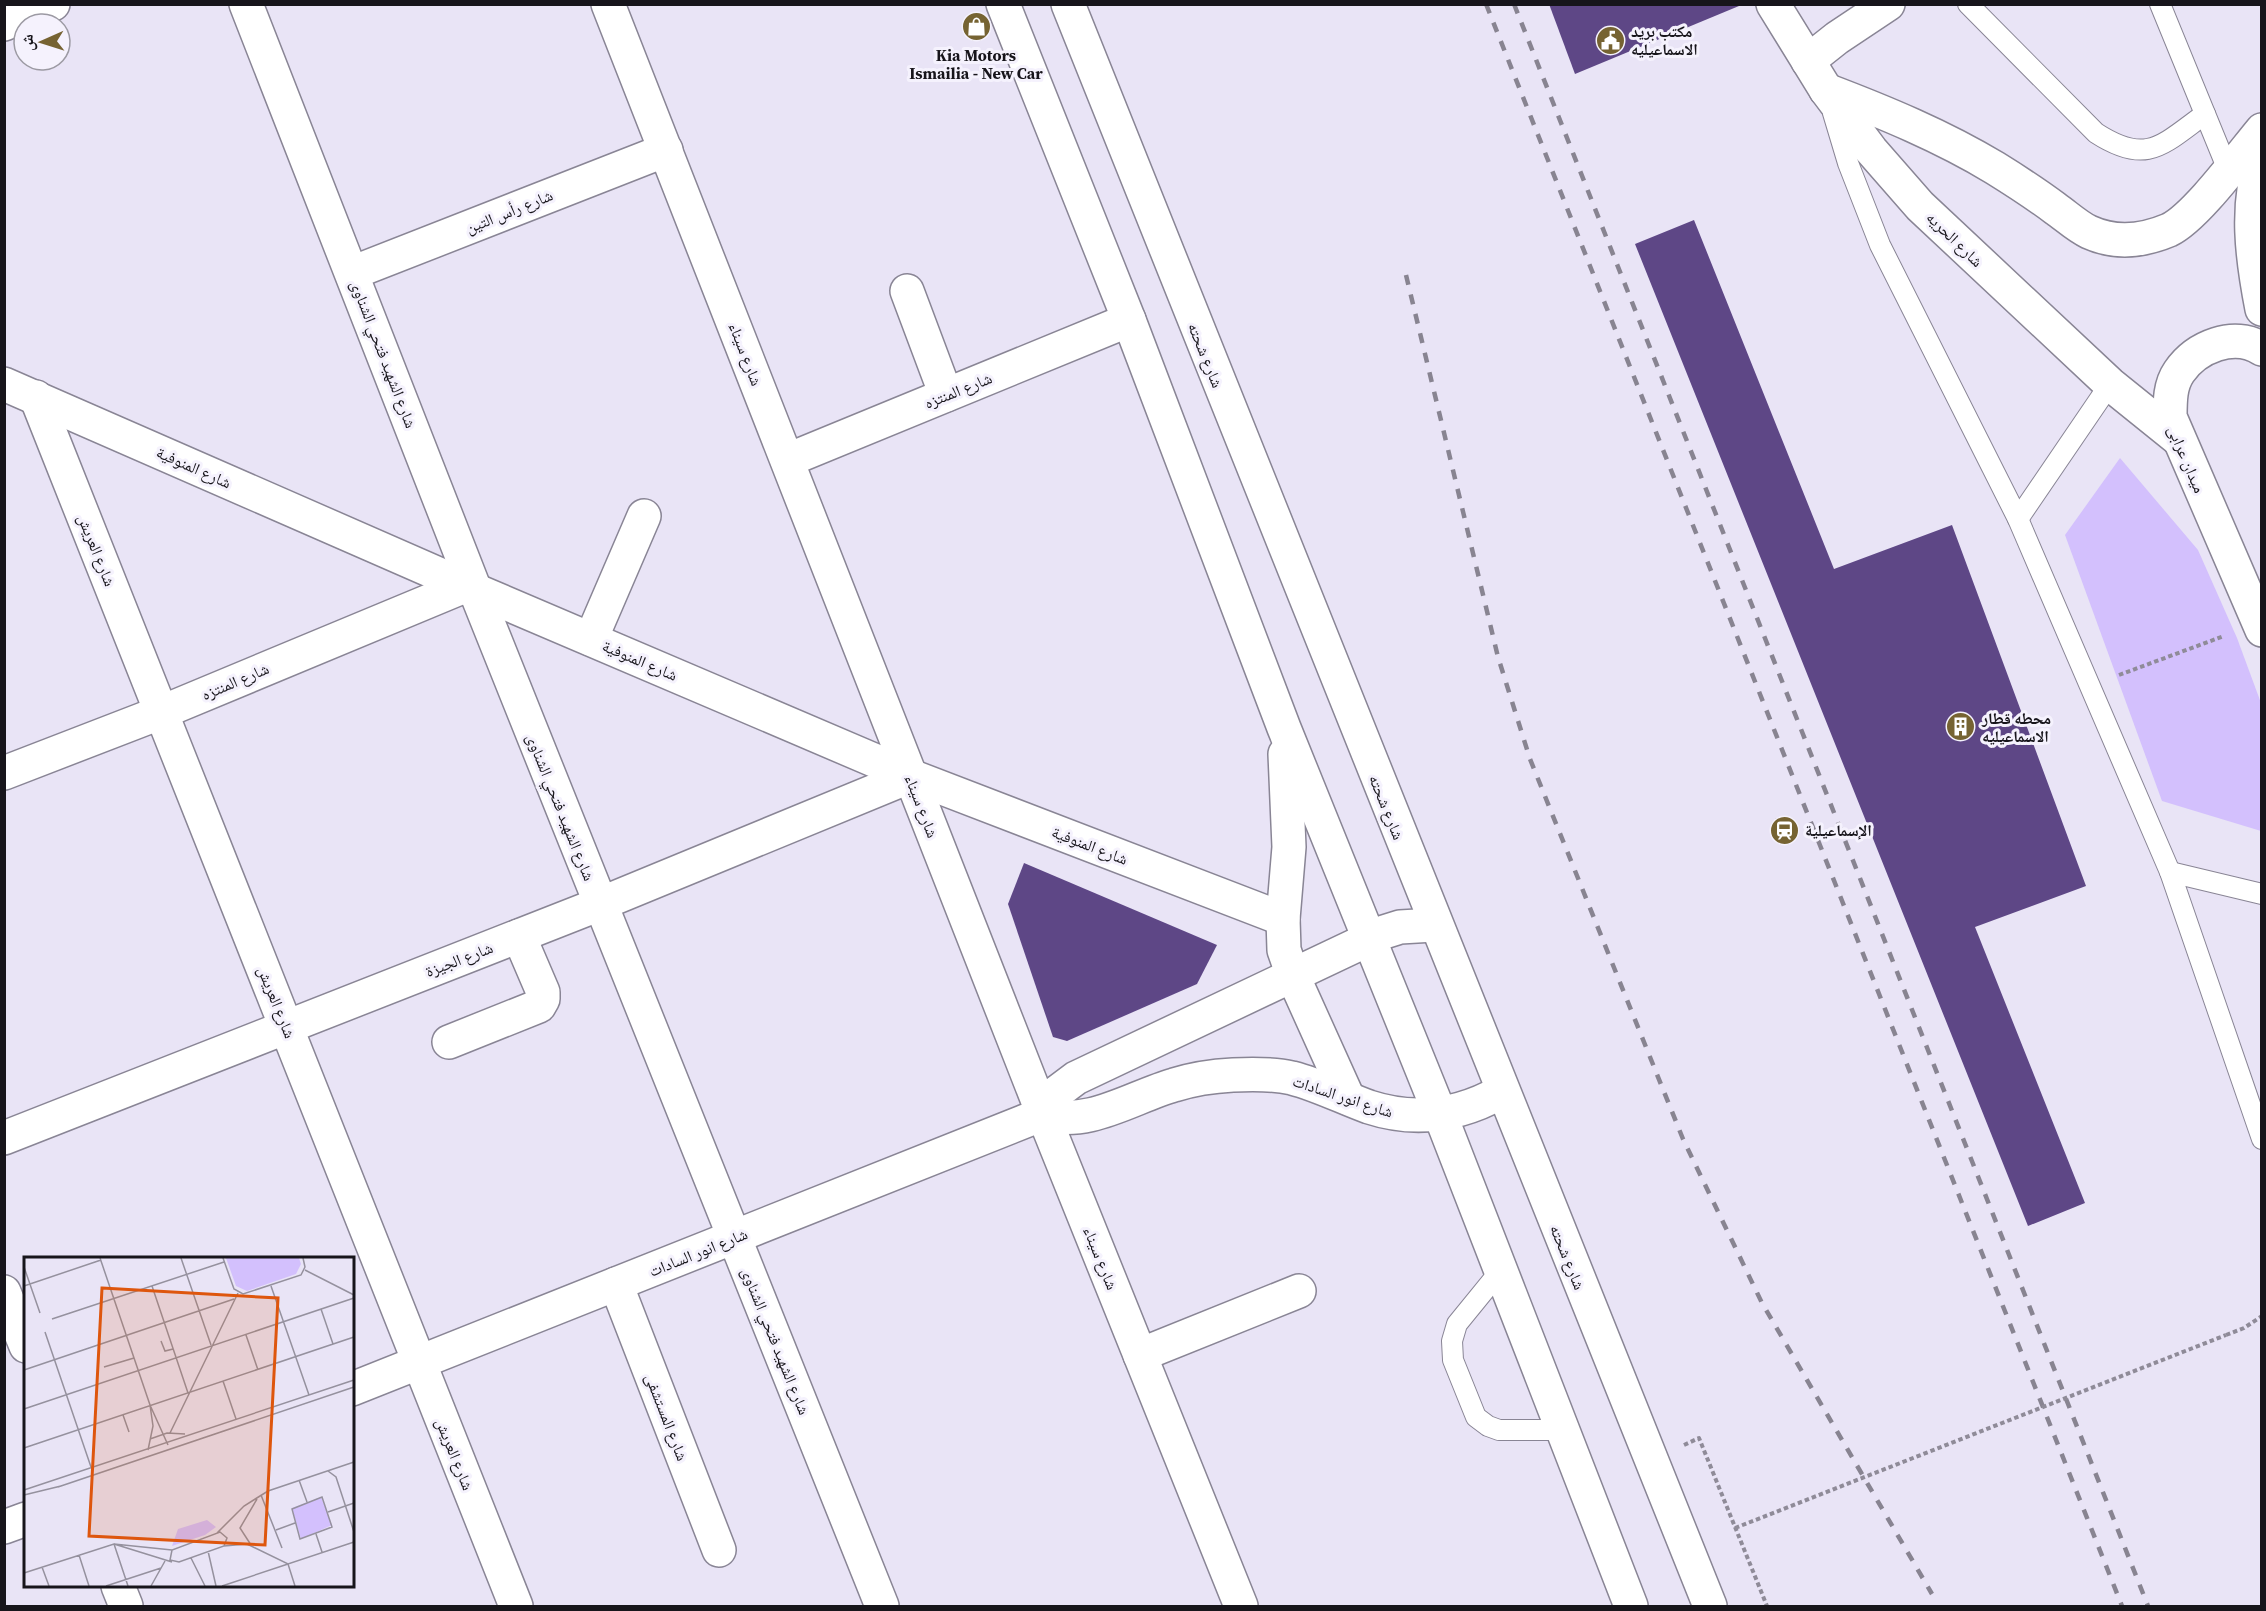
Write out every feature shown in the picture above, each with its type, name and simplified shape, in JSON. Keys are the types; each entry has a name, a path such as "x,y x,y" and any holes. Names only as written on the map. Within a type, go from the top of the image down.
{"street":[{"path":"4,24 53,4"},
{"name":"شارع الشهيد فتحي الشناوى","path":"246,4 352,273 470,588 600,904 882,1606"},
{"name":"شارع سيناء","path":"608,4 1043,1114 1241,1606"},
{"path":"1003,4 1129,320 1284,728 1440,1114 1631,1606"},
{"name":"شارع شحته","path":"1068,4 1184,301 1434,925 1710,1606"},
{"name":"شارع الحريه","path":"1773,4 1826,90 1871,150 1920,206 2110,384 2177,438"},
{"path":"1808,61 1888,4"},
{"path":"1826,90 1880,110 1932,134 1982,160 2031,190 2088,232 2115,240 2144,239 2171,229 2194,211 2262,130"},
{"name":"شارع رأس التين","path":"352,273 666,150"},
{"path":"2262,155 2251,211 2253,262 2262,309"},
{"path":"907,291 945,396"},
{"name":"شارع المنتزه","path":"788,460 1129,320"},
{"name":"ميدان عرابى","path":"2260,626 2177,438 2170,417 2170,394 2178,373 2193,356 2213,345 2235,341 2262,349"},
{"name":"شارع المنوفية","path":"4,384 470,588 910,776 1283,919"},
{"name":"شارع العريش","path":"36,397 516,1606"},
{"path":"591,639 644,516"},
{"name":"شارع المنتزه","path":"4,773 470,588"},
{"path":"1284,728 1289,846 1283,919 1284,950 1293,976 1348,1098"},
{"name":"شارع الجيزة","path":"4,1138 600,904 910,776"},
{"path":"1043,1114 1056,1093 1076,1078 1368,939 1400,927 1434,925"},
{"path":"448,1042 542,1003 543,992 519,936"},
{"name":"شارع انور السادات","path":"354,1388 1043,1114 1054,1118 1078,1118 1174,1085 1203,1078 1232,1075 1291,1078 1393,1113 1417,1115 1440,1114 1472,1106 1502,1092"},
{"name":"شارع المستشفى","path":"616,1284 719,1550"},
{"path":"1140,1355 1299,1291"},
{"path":"4,1292 24,1341"},
{"path":"4,1527 24,1520"},
{"path":"118,1587 126,1606"}],"lane":[{"path":"1968,4 2096,133 2115,145 2137,150 2160,147 2205,114"},
{"path":"2160,4 2228,170"},
{"path":"1826,90 1852,174 1880,245 2018,519 2170,872 2262,1140"},
{"path":"2018,519 2110,384"},
{"path":"2170,872 2262,894"},
{"path":"1501,1270 1457,1324 1452,1341 1453,1360 1476,1417 1488,1426 1499,1430 1563,1430"}],"path":[{"path":"2090,686 2260,626"},
{"path":"1735,1528 2244,1328 2262,1316"},
{"path":"1699,1438 1767,1606"}],"shaded area":[{"path":"2120,458 2198,550 2237,638 2261,703 2261,831 2162,801 2065,535"}],"building":[{"name":"مكتب بريد الاسماعيليه","path":"1549,4 1738,4 1739,6 1575,74"},
{"path":"1694,220 1834,569 1952,525 2086,886 1975,927 2085,1203 2028,1226 1635,244"},
{"path":"1024,863 1217,945 1197,984 1067,1041 1053,1037 1008,904"}],"railway":[{"path":"1486,4 2122,1606"},
{"path":"1514,4 2148,1606"},
{"path":"1406,275 1498,657 1530,759 1683,1139 1762,1303 1932,1594"}],"place":[{"name":"Kia Motors Ismailia - New Car","path":"976,27"},
{"name":"مكتب بريد الاسماعيليه","path":"1610,40"},
{"name":"محطه قطار الاسماعيليه","path":"1961,727"},
{"name":"الإسماعيلية","path":"1784,830"}]}
